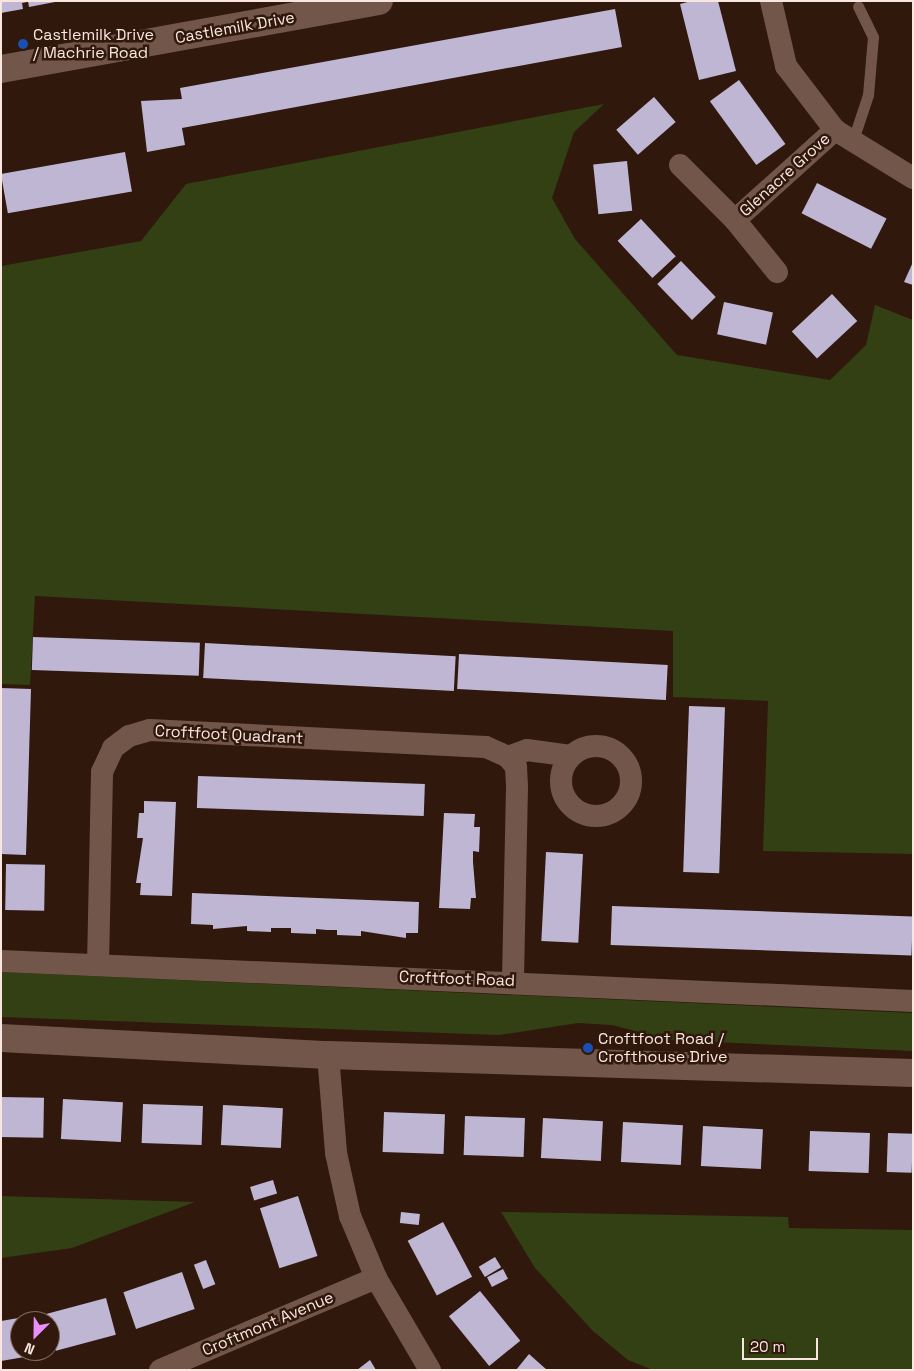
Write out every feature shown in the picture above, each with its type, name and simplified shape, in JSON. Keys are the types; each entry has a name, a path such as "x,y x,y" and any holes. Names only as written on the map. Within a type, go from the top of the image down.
{"street":[{"name":"Castlemilk Drive","path":"1,69 379,1"},
{"path":"771,1 786,66 835,130 852,144 913,178"},
{"name":"Glenacre Grove","path":"735,220 835,130"},
{"name":"Glenacre Grove","path":"680,165 735,220 776,272"},
{"name":"Croftfoot Quadrant","path":"98,965 102,772 113,748 129,736 150,730 486,747 508,757"},
{"path":"513,981 517,787 516,767 508,757 527,750 571,756"},
{"name":"Croftfoot Road","path":"1,961 513,981 913,1001"},
{"path":"1,1038 328,1055 913,1074"},
{"path":"328,1055 336,1153 350,1216 376,1278 430,1370"},
{"name":"Croftmont Avenue","path":"160,1370 376,1278"}],"lane":[{"path":"852,144 868,95 873,37 858,6"}],"green space":[{"path":"604,104 574,132 552,198 575,239 677,355 830,380 866,345 875,305 913,320 913,854 763,851 768,701 673,697 673,631 35,596 30,685 1,684 1,266 141,241 186,184"},
{"path":"1,972 913,1013 913,1051 669,1040 612,1025 578,1023 499,1035 1,1017"},
{"path":"1,1196 195,1202 72,1248 1,1258"},
{"path":"501,1212 788,1217 789,1228 913,1230 913,1370 653,1370 628,1360 593,1331 535,1268"}],"building":[{"path":"1,1 27,2 22,3 23,9 1,13"},
{"path":"28,1 55,1 55,2 29,7"},
{"path":"691,1 718,1 736,71 699,80 680,4"},
{"path":"615,9 622,47 182,128 185,145 147,152 141,101 182,99 180,88"},
{"path":"739,80 785,144 756,165 710,101"},
{"path":"654,97 676,122 638,155 616,130"},
{"path":"125,152 132,191 8,213 1,174"},
{"path":"627,161 632,211 598,214 593,165"},
{"path":"817,183 886,218 871,249 802,213"},
{"path":"641,219 676,256 652,278 618,241"},
{"path":"681,261 716,297 692,320 657,284"},
{"path":"913,262 913,285 904,282"},
{"path":"832,294 857,321 817,359 792,332"},
{"path":"724,302 773,312 766,345 717,334"},
{"path":"33,637 200,643 199,676 32,670"},
{"path":"205,643 456,656 454,691 203,678"},
{"path":"459,654 668,665 666,700 457,689"},
{"path":"1,688 31,689 26,855 1,854"},
{"path":"689,706 725,707 719,873 683,872"},
{"path":"198,776 425,784 424,816 197,808"},
{"path":"144,801 176,802 172,896 140,895 141,883 136,883 143,838 137,838 139,813 144,813"},
{"path":"444,813 475,814 474,827 480,827 479,852 473,851 476,898 471,898 470,909 439,908"},
{"path":"546,852 583,854 578,943 541,941"},
{"path":"6,864 45,865 44,911 5,910"},
{"path":"192,893 419,902 418,933 406,933 406,938 361,931 361,936 337,935 337,930 316,929 316,934 291,933 291,928 271,928 271,932 247,931 247,926 213,929 213,925 191,924"},
{"path":"612,906 913,917 911,955 611,945"},
{"path":"1,1097 44,1098 43,1138 1,1137"},
{"path":"63,1099 123,1102 121,1142 61,1139"},
{"path":"143,1104 203,1106 202,1145 142,1143"},
{"path":"223,1105 283,1108 281,1148 221,1145"},
{"path":"384,1112 445,1114 444,1154 383,1152"},
{"path":"465,1116 525,1118 524,1157 464,1155"},
{"path":"543,1118 603,1121 601,1161 541,1158"},
{"path":"623,1122 683,1125 681,1165 621,1162"},
{"path":"703,1126 763,1129 761,1169 701,1166"},
{"path":"810,1131 870,1133 869,1173 809,1171"},
{"path":"888,1133 913,1134 912,1173 887,1172"},
{"path":"273,1180 277,1193 254,1200 250,1187"},
{"path":"298,1196 317,1256 279,1268 260,1208"},
{"path":"401,1212 420,1214 419,1225 400,1223"},
{"path":"443,1222 472,1277 437,1296 408,1241"},
{"path":"495,1257 501,1267 485,1277 479,1267"},
{"path":"206,1260 215,1284 203,1289 194,1265"},
{"path":"503,1269 508,1279 492,1287 487,1277"},
{"path":"182,1272 195,1309 136,1329 123,1292"},
{"path":"480,1291 520,1341 489,1366 449,1316"},
{"path":"106,1298 116,1335 60,1350 60,1311 57,1311"},
{"path":"10,1319 10,1359 1,1361 1,1321"},
{"path":"529,1354 547,1370 516,1370"},
{"path":"370,1360 376,1370 357,1370"}],"place":[{"name":"Castlemilk Drive / Machrie Road","path":"23,44"},
{"name":"Croftfoot Road / Crofthouse Drive","path":"588,1048"}]}
